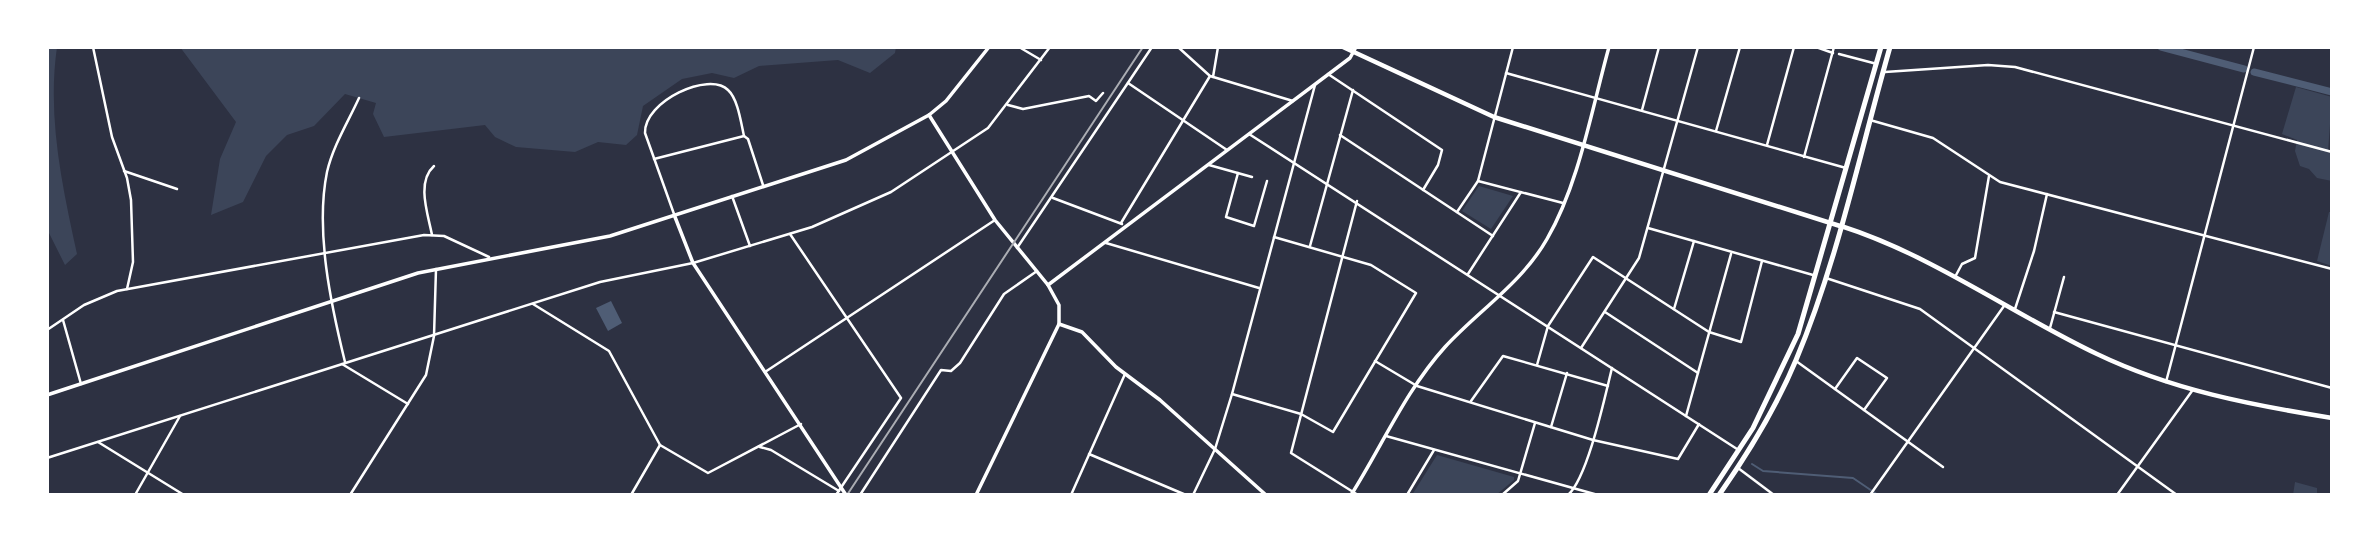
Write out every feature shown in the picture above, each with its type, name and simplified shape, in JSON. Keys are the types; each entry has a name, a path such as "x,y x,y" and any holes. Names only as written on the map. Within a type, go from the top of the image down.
{"highway":[{"path":"1709,495 1740,451 1785,366 1832,223 1881,47"},
{"path":"1719,495 1763,428 1796,361 1826,278 1889,47"}],"main road":[{"path":"1343,47 1355,50 1494,117 1880,240 2128,368 2192,391 2240,403 2332,418"}],"street":[{"path":"93,47 112,138 131,201 134,241 127,289"},
{"path":"47,395 436,268 592,240 846,160 929,115 946,101 989,47"},
{"path":"1018,47 1041,60"},
{"path":"47,458 600,282 693,263 812,228 891,192 988,128 1050,47"},
{"path":"1017,248 1152,47"},
{"path":"1178,47 1211,77 1293,101"},
{"path":"1121,223 1211,77 1218,47"},
{"path":"1457,212 1478,180 1513,47"},
{"path":"1352,493 1417,386 1445,347 1501,295 1538,252 1564,204 1609,47"},
{"path":"1642,110 1659,47"},
{"path":"1581,348 1639,258 1698,47"},
{"path":"1716,131 1740,47"},
{"path":"1767,145 1794,47"},
{"path":"1816,47 1833,53"},
{"path":"1804,157 1835,47"},
{"path":"2166,382 2254,47"},
{"path":"1048,285 1315,85 1355,50"},
{"path":"1839,54 1877,64"},
{"path":"1882,72 1988,65 2015,67 2332,152"},
{"path":"1506,73 1846,168"},
{"path":"1328,74 1442,150 1438,166 1423,190"},
{"path":"1128,83 1228,151"},
{"path":"764,185 748,139 744,136 731,92 721,85 703,85 673,95 652,110 645,121 645,133 693,263 801,424 839,491"},
{"path":"1193,495 1215,449 1232,394 1315,85"},
{"path":"1310,247 1353,90"},
{"path":"1007,104 1023,109 1089,96 1096,101 1103,93"},
{"path":"359,98 327,172 324,210 331,302 344,363 408,404"},
{"path":"929,115 995,220 1048,285 1059,305 1059,324 976,495"},
{"path":"1870,120 1933,138 1989,176 2047,194 2332,269"},
{"path":"1249,134 1357,201 1740,451"},
{"path":"1340,135 1493,236"},
{"path":"654,159 744,136"},
{"path":"1209,164 1252,177"},
{"path":"432,235 424,183 427,172 435,166"},
{"path":"124,171 177,189"},
{"path":"1238,173 1226,217 1254,226 1267,181"},
{"path":"1955,277 1962,264 1975,258 1989,176"},
{"path":"1478,180 1564,204"},
{"path":"1468,274 1521,192"},
{"path":"2014,310 2034,251 2047,194"},
{"path":"732,196 750,246"},
{"path":"1053,198 1081,211 1121,223 1125,229"},
{"path":"1357,201 1291,453 1358,495"},
{"path":"765,372 995,220"},
{"path":"1648,228 1816,276"},
{"path":"790,234 901,397 839,491"},
{"path":"47,330 101,297 127,289 432,235 460,242 489,257"},
{"path":"1232,394 1301,414 1333,432 1416,293 1371,265 1274,237"},
{"path":"1674,309 1694,242"},
{"path":"1106,243 1259,288"},
{"path":"1686,416 1732,252"},
{"path":"1537,365 1548,326 1593,257 1709,331 1741,342 1762,261"},
{"path":"350,495 426,375 434,336 436,268"},
{"path":"860,495 941,370 951,371 960,363 1004,294 1037,271"},
{"path":"2049,329 2064,277"},
{"path":"1826,278 1914,306 2177,495"},
{"path":"531,303 609,351 660,445 708,473 801,424"},
{"path":"1870,495 2005,305"},
{"path":"1605,312 1698,373"},
{"path":"2054,312 2332,388"},
{"path":"63,318 81,384"},
{"path":"1059,324 1082,332 1125,374 1160,400 1266,495"},
{"path":"1470,401 1503,356 1608,386"},
{"path":"1835,389 1857,358 1887,378 1864,410"},
{"path":"1375,361 1417,386 1592,440 1678,459 1699,424"},
{"path":"1796,361 1943,467"},
{"path":"1568,495 1575,489 1592,440 1612,368"},
{"path":"1551,428 1567,373"},
{"path":"1070,495 1125,374"},
{"path":"2117,495 2192,391"},
{"path":"135,495 180,416"},
{"path":"1502,495 1518,481 1535,424"},
{"path":"1386,436 1598,495"},
{"path":"98,442 184,495"},
{"path":"631,495 660,445"},
{"path":"758,447 771,450 846,495"},
{"path":"1407,495 1435,448"},
{"path":"1089,454 1186,495"},
{"path":"1738,468 1774,495"}],"shaded area":[{"path":"47,47 57,47 54,73 55,125 61,177 77,254 65,265 47,229"},
{"path":"180,47 896,47 895,53 870,73 838,60 759,66 734,78 712,73 682,79 643,106 637,135 626,145 598,142 575,152 516,147 495,137 485,125 384,137 373,114 376,103 345,94 314,126 287,135 266,156 243,202 211,215 220,159 236,122"},
{"path":"2296,87 2332,97 2328,152 2332,154 2332,181 2317,178 2309,169 2300,166 2295,151 2297,140 2282,134"},
{"path":"1479,186 1513,196 1491,229 1462,211"},
{"path":"2329,212 2332,212 2332,266 2317,261"},
{"path":"611,301 622,323 608,331 596,308"},
{"path":"1437,455 1514,477 1514,480 1496,495 1412,495"},
{"path":"2295,482 2317,488 2317,495 2293,495"}],"waterway":[{"path":"2161,47 2244,69"},
{"path":"2254,72 2332,92"},
{"path":"1752,464 1763,471 1853,478 1878,495"}],"railway":[{"path":"847,495 1143,47"}]}
